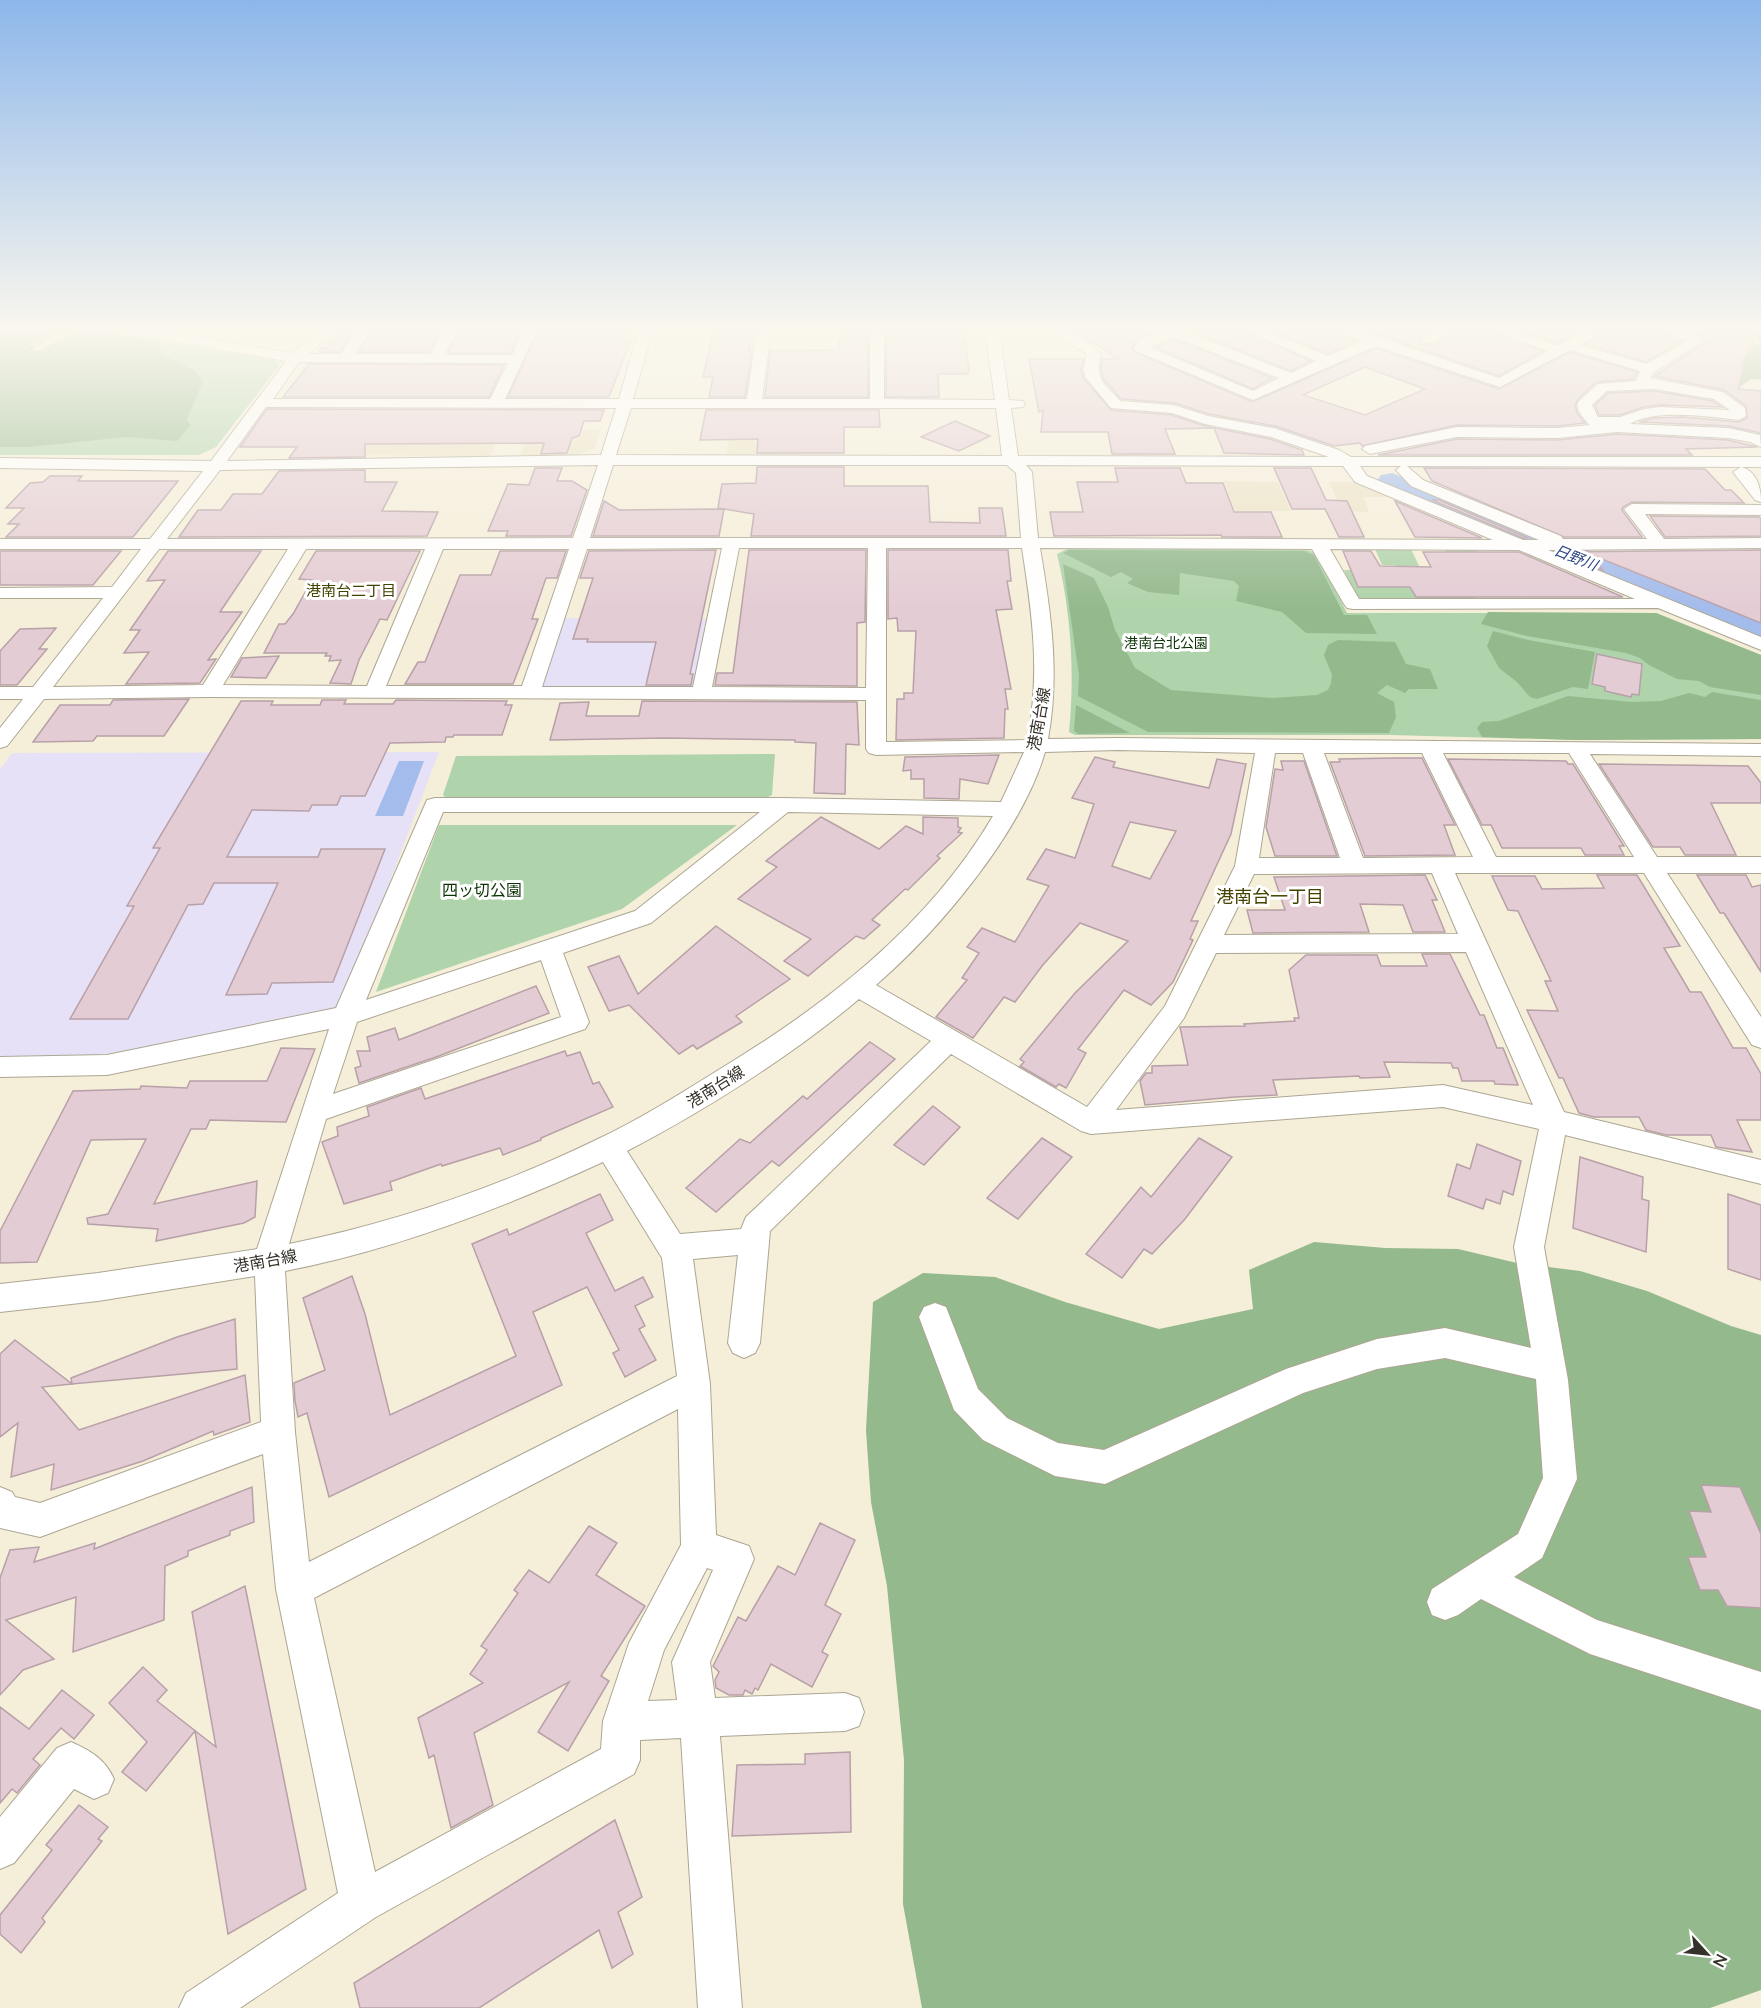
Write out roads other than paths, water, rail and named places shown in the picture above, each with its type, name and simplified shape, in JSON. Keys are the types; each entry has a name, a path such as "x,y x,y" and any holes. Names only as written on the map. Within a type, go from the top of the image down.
{"street":[{"path":"0,742 248,423"},
{"path":"530,693 578,542 620,423"},
{"name":"港南台線","path":"0,1298 54,1294 269,1260 343,1245 460,1206 609,1147 681,1107 776,1048 859,987 926,924 966,877 1010,809 1037,746 1047,664 1043,620 1030,543 1023,460 1009,423"},
{"path":"1220,423 1274,433 1345,461 1404,470 1761,472"},
{"path":"1345,461 1388,447 1457,432 1558,433 1618,423"},
{"path":"1625,423 1659,431 1728,433 1755,438 1761,442"},
{"path":"0,471 1023,460 1761,462"},
{"path":"1345,461 1361,479 1761,644"},
{"path":"0,463 213,469"},
{"path":"1404,470 1417,483 1564,544"},
{"path":"1741,472 1761,496"},
{"path":"1659,543 1632,509 1761,510"},
{"path":"2,546 155,543 578,542 1520,545 1761,543"},
{"path":"701,694 732,542"},
{"path":"877,543 876,750 1118,744 1312,749 1575,747 1761,750"},
{"path":"209,691 300,544"},
{"path":"374,692 436,544"},
{"path":"1318,544 1353,604 1664,604"},
{"path":"0,593 117,592"},
{"path":"0,693 209,691 876,694"},
{"path":"1091,1123 1175,1011 1246,866 1266,747"},
{"path":"1575,747 1761,1038"},
{"path":"1430,748 1488,865"},
{"path":"1312,749 1354,865"},
{"path":"361,1902 294,1589 278,1432 269,1260 346,1016 435,805 783,805 1010,809"},
{"path":"0,1067 107,1065 346,1016 643,917 783,805"},
{"path":"1440,865 1554,1121 1529,1247 1550,1367 1560,1479 1530,1546 1445,1602"},
{"path":"1246,866 1761,865"},
{"path":"1209,944 1474,943"},
{"path":"314,1112 576,1022 549,948"},
{"path":"859,987 1091,1123 1443,1096 1761,1172"},
{"path":"744,1343 756,1226 948,1041"},
{"path":"201,2008 361,1902 620,1760 622,1721 648,1643 699,1548 694,1384 677,1255 609,1147"},
{"path":"673,1248 754,1241"},
{"path":"935,1317 966,1399 995,1429 1055,1459 1105,1467 1297,1380 1377,1354 1445,1343 1550,1367"},
{"path":"294,1589 694,1384"},
{"path":"0,1504 4,1512 40,1520 278,1432"},
{"path":"699,1548 736,1559 691,1662 699,1717 720,2008"},
{"path":"1480,1579 1590,1636 1761,1691"},
{"path":"622,1721 845,1712"},
{"path":"0,1849 71,1762 94,1779"}],"water":[{"path":"399,761 424,761 403,816 375,816"}],"waterway":[{"name":"日野川","path":"1392,482 1761,631"}],"district":[{"name":"港南台二丁目","path":"351,590"},
{"name":"港南台一丁目","path":"1270,896"}],"park label":[{"name":"港南台北公園","path":"1166,642"},
{"name":"四ッ切公園","path":"482,889"}]}
